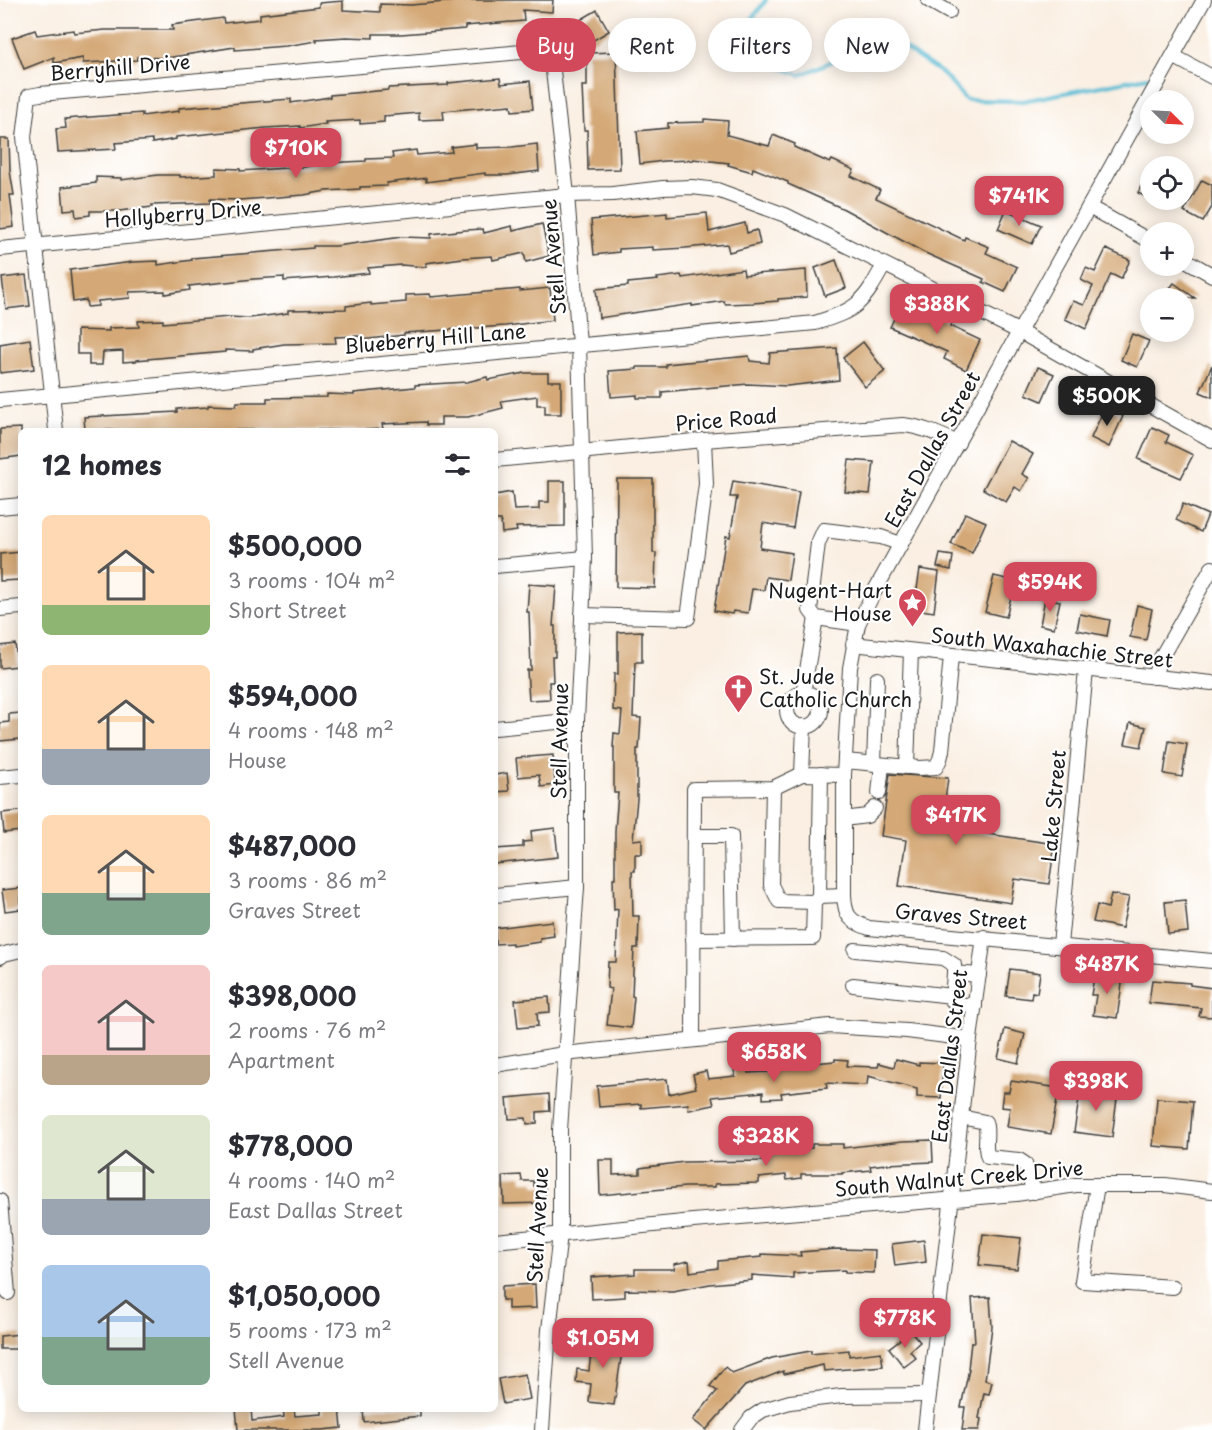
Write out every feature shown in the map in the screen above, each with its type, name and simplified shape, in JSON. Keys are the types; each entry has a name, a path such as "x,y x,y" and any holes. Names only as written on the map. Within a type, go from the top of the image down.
{"street":[{"path":"928,0 949,12"},
{"name":"East Dallas Street","path":"851,920 845,911 844,895 845,768 850,668 858,624 1204,0"},
{"name":"Berryhill Drive","path":"56,428 38,246 24,137 29,96 40,93 516,54"},
{"path":"1173,56 1212,77"},
{"name":"Stell Avenue","path":"542,1430 549,1330 560,1234 560,1130 577,887 577,720 585,558 584,452 579,344 567,195 552,72"},
{"name":"Hollyberry Drive","path":"0,249 567,195 613,194 692,187 717,190 785,214 1020,332 1212,440"},
{"path":"1089,207 1140,235"},
{"name":"Blueberry Hill Lane","path":"0,400 53,393 815,323 852,309 870,291 884,265"},
{"path":"1194,265 1212,275"},
{"name":"Price Road","path":"498,460 704,440 903,425 929,430 958,443"},
{"path":"582,615 688,618 706,484 704,440"},
{"path":"0,507 18,505"},
{"path":"858,624 816,618 810,610 818,543 824,530 881,537 901,544"},
{"path":"498,566 585,558"},
{"path":"1154,677 1159,661 1212,568"},
{"path":"0,609 18,607"},
{"path":"803,693 816,618"},
{"name":"South Waxahachie Street","path":"853,644 1212,684"},
{"path":"907,767 911,651"},
{"path":"693,1040 694,789 773,788 802,774 821,774 878,764 936,767 940,759 951,656"},
{"name":"Lake Street","path":"1060,945 1086,670"},
{"path":"877,679 879,793"},
{"path":"803,693 814,696 821,710 814,723 804,726 793,723 787,707 793,697 803,693"},
{"path":"498,728 577,720"},
{"path":"802,774 804,726"},
{"path":"693,939 813,938 821,774"},
{"path":"0,777 18,775"},
{"path":"773,788 771,885 778,901 844,895"},
{"path":"844,819 867,816 875,808"},
{"path":"694,836 731,836 733,939"},
{"path":"498,895 577,887"},
{"name":"Graves Street","path":"851,920 869,928 1212,961"},
{"name":"East Dallas Street","path":"925,1430 970,1039 984,938"},
{"path":"855,950 943,958 954,965 952,996 955,1003 975,1006"},
{"path":"0,957 18,951"},
{"path":"954,973 979,975"},
{"path":"853,986 952,996"},
{"path":"498,1065 564,1054 830,1026 907,1031 970,1039"},
{"path":"961,1117 985,1122 988,1157 1019,1160 1025,1164 1034,1192"},
{"name":"South Walnut Creek Drive","path":"498,1241 952,1200 1034,1192 1076,1185 1165,1185 1212,1191"},
{"path":"1097,1185 1082,1281 1173,1287"},
{"path":"0,1201 10,1292"},
{"path":"742,1430 751,1418 763,1410 790,1402 842,1396 928,1395"}],"building":[{"path":"468,0 553,0 552,12 523,10 524,18 516,18 516,22 465,26 465,29 373,34 373,38 316,39 317,41 286,46 235,50 235,47 166,58 137,57 137,60 83,63 83,58 54,63 54,57 24,69 12,38 35,30 37,35 73,30 74,33 105,30 173,30 172,25 223,18 224,23 260,19 260,14 319,7 319,3 343,1 343,10 380,12 380,4 411,5"},
{"path":"597,10 608,32 596,39 596,18 584,18"},
{"path":"608,52 608,72 617,72 620,169 588,170 587,130 584,130 582,86 587,86 587,72 596,72 596,53"},
{"path":"500,78 501,84 530,81 533,109 512,111 511,105 443,111 444,119 419,120 419,113 384,116 384,122 360,124 360,120 325,122 326,124 300,128 300,126 266,128 176,137 176,139 152,143 152,140 115,143 116,149 58,152 56,129 66,128 65,119 142,113 142,116 179,111 179,108 291,99 291,103 330,97 330,95 388,90 388,88 448,85 448,83"},
{"path":"704,119 728,121 727,135 769,146 773,135 830,163 832,160 854,170 851,176 880,190 876,198 964,240 965,237 989,247 986,253 1017,267 1005,292 983,282 984,279 923,252 844,209 753,168 752,172 728,165 729,163 693,159 640,164 637,131 668,128 668,123 704,122"},
{"path":"0,139 9,139 10,171 14,195 10,195 14,227 0,229"},
{"path":"476,144 476,148 537,144 539,171 507,175 485,175 485,173 426,182 426,178 387,183 387,186 360,187 360,189 304,195 239,200 210,199 210,203 152,205 152,207 119,211 90,211 90,215 76,217 75,209 64,210 62,187 96,183 96,177 121,178 121,180 158,175 180,175 180,177 216,175 216,168 240,169 240,171 304,167 393,158 392,153 416,150 417,155 452,152 451,147"},
{"path":"1202,180 1212,185 1212,207 1203,222 1184,212 1194,210 1194,194"},
{"path":"1006,210 1041,225 1032,244 998,229"},
{"path":"667,213 667,217 707,213 709,232 745,223 747,233 757,230 760,244 729,252 727,244 653,250 653,247 619,249 619,252 594,255 591,220"},
{"path":"542,224 549,256 526,262 524,253 493,260 492,256 463,258 426,263 426,267 401,265 368,268 369,273 333,277 284,281 284,277 254,279 189,286 190,290 165,294 165,291 129,292 130,298 98,301 98,306 87,307 86,300 73,302 70,270 133,262 158,261 158,265 192,260 192,258 313,248 313,246 336,246 402,237 431,238 431,234 466,230 483,229 484,233 512,226 513,231"},
{"path":"1106,249 1130,260 1121,279 1111,274 1086,329 1065,319 1073,301 1084,305 1093,286 1081,280 1086,268 1095,272"},
{"path":"836,260 846,288 825,296 815,268"},
{"path":"743,269 744,275 806,270 807,297 753,303 725,304 724,301 692,306 692,304 599,318 596,289 628,286 628,283 658,280 657,278 681,275 682,278"},
{"path":"26,275 30,306 6,309 2,278"},
{"path":"1174,283 1181,288 1170,288"},
{"path":"550,288 553,320 505,326 404,333 404,335 360,340 360,336 335,337 336,343 284,344 253,349 253,351 225,350 225,352 123,362 123,351 103,352 102,365 89,365 89,354 77,354 77,330 109,331 109,328 139,327 138,321 163,320 163,323 229,317 250,318 288,313 288,310 346,309 346,306 371,303 371,305 406,302 406,295 430,294 431,297"},
{"path":"901,304 951,323 950,326 980,340 966,370 944,359 947,352 890,327"},
{"path":"1132,334 1140,337 1140,342 1149,342 1137,367 1121,360"},
{"path":"30,339 34,369 0,373 0,344"},
{"path":"863,342 885,371 865,387 843,358"},
{"path":"837,348 839,380 787,386 748,384 662,392 662,398 637,398 637,395 611,397 609,371 637,369 637,367 666,367 666,364 749,356 750,361 769,363 770,353"},
{"path":"1212,365 1212,397 1200,392"},
{"path":"1038,367 1054,374 1042,401 1026,394"},
{"path":"525,373 548,373 548,381 561,381 561,414 545,414 545,405 537,405 537,396 501,401 503,408 468,417 441,417 441,425 426,425 426,422 382,424 383,428 85,428 84,417 177,412 177,409 208,407 208,405 236,406 237,402 267,402 267,398 327,397 327,394 354,395 354,393 415,387 415,385 467,382 487,377 488,380"},
{"path":"1105,407 1123,416 1109,447 1091,438"},
{"path":"1152,427 1169,435 1166,442 1193,455 1181,478 1138,459"},
{"path":"18,428 18,456 0,459 0,429"},
{"path":"1009,441 1033,454 1022,474 1029,478 1021,491 1015,487 1006,502 983,489"},
{"path":"849,460 874,462 870,494 845,492"},
{"path":"617,479 653,479 655,588 616,587"},
{"path":"549,481 565,481 565,526 516,527 517,531 502,533 501,520 498,520 498,494 512,492 514,510 539,509 539,502 549,502"},
{"path":"733,481 799,492 793,528 763,523 760,548 792,553 788,580 766,577 764,590 752,589 748,613 733,611 732,614 714,611 726,536 730,537 737,497 730,497"},
{"path":"1183,504 1208,515 1201,532 1176,520"},
{"path":"965,513 986,522 972,553 951,544"},
{"path":"18,552 18,580 0,581 0,554"},
{"path":"940,554 953,556 951,570 937,567"},
{"path":"920,569 939,572 934,612 914,609"},
{"path":"994,576 1015,581 1006,617 985,612"},
{"path":"529,584 556,586 553,626 555,626 555,657 552,657 553,682 549,682 550,699 529,700 527,670 531,670 529,612 527,612"},
{"path":"1045,598 1060,601 1054,628 1040,625"},
{"path":"1137,605 1152,609 1146,640 1130,637"},
{"path":"1080,614 1110,620 1107,636 1077,630"},
{"path":"642,631 642,662 635,662 633,717 641,718 639,749 637,749 637,799 633,840 642,839 642,854 635,854 635,871 632,871 633,916 639,916 638,948 634,948 632,996 634,997 631,1028 607,1025 611,989 607,988 608,962 616,962 618,909 614,910 613,878 615,878 618,793 614,793 613,747 614,733 620,734 622,711 613,710 614,674 618,674 618,632"},
{"path":"15,644 18,666 0,668 0,646"},
{"path":"18,713 18,739 0,741 0,723 9,722 9,714"},
{"path":"1130,723 1146,727 1141,747 1125,744"},
{"path":"1169,741 1187,744 1182,777 1164,774"},
{"path":"553,755 555,785 541,787 539,775 518,777 516,758"},
{"path":"507,773 509,791 498,792 498,774"},
{"path":"890,774 948,778 944,808 964,811 961,830 1055,844 1049,884 1015,879 1011,903 899,886 906,840 881,836"},
{"path":"18,811 18,831 4,833 2,813"},
{"path":"555,828 558,857 498,864 498,849 523,847 523,842 532,841 531,831"},
{"path":"18,888 18,909 5,911 2,890"},
{"path":"1111,894 1129,897 1122,928 1093,922 1097,905 1108,908"},
{"path":"1185,900 1188,932 1168,934 1165,902"},
{"path":"552,921 554,936 540,938 540,942 512,946 512,943 498,944 498,928"},
{"path":"1010,969 1040,973 1037,993 1032,992 1031,999 1006,996"},
{"path":"1095,972 1123,977 1117,1018 1093,1015 1096,995 1091,995"},
{"path":"1152,980 1190,983 1190,985 1212,988 1212,1017 1199,1016 1201,1008 1149,1003"},
{"path":"549,997 550,1012 537,1013 538,1026 518,1028 515,1000"},
{"path":"1005,1029 1025,1034 1018,1063 998,1058"},
{"path":"835,1059 848,1060 847,1066 878,1067 879,1063 894,1067 896,1059 919,1065 919,1062 943,1063 941,1098 917,1097 917,1089 868,1076 867,1085 826,1083 827,1088 781,1093 782,1098 763,1099 763,1092 712,1097 714,1105 689,1110 688,1104 641,1108 641,1104 599,1107 597,1086 667,1079 669,1094 696,1088 693,1074 706,1071 708,1079 735,1076 734,1069 748,1067 748,1073 773,1072 772,1067 835,1061"},
{"path":"1011,1081 1059,1088 1051,1134 1007,1127 1010,1108 1001,1107 1003,1092 1009,1092"},
{"path":"1081,1086 1118,1091 1112,1137 1074,1132"},
{"path":"549,1094 550,1111 537,1112 537,1123 527,1124 526,1118 509,1119 507,1098"},
{"path":"1157,1098 1193,1101 1189,1149 1153,1146"},
{"path":"932,1140 933,1162 870,1166 871,1170 842,1174 801,1174 801,1178 787,1180 786,1175 759,1178 759,1183 715,1184 715,1187 685,1187 600,1195 599,1160 613,1160 613,1175 640,1174 640,1168 684,1162 768,1161 767,1153 812,1148 812,1144 843,1144 843,1148"},
{"path":"521,1175 522,1181 534,1181 534,1186 545,1186 545,1203 504,1204 503,1176"},
{"path":"983,1234 1021,1238 1017,1269 979,1265"},
{"path":"924,1240 926,1262 895,1266 892,1244"},
{"path":"837,1249 875,1250 874,1273 845,1272 845,1270 793,1273 793,1278 752,1275 752,1280 710,1284 673,1291 625,1290 625,1297 592,1299 591,1277 635,1274 635,1269 675,1269 674,1264 689,1261 690,1272 718,1268 718,1261 762,1257 762,1254 801,1256 800,1252"},
{"path":"535,1284 536,1308 508,1309 508,1300 502,1300 502,1286"},
{"path":"990,1297 992,1327 985,1380 992,1382 989,1394 984,1393 979,1430 962,1430 965,1407 961,1407 969,1369 971,1342 975,1342 972,1298"},
{"path":"911,1331 920,1342 910,1351 916,1358 904,1367 889,1348"},
{"path":"18,1334 18,1349 0,1349 0,1336"},
{"path":"593,1334 624,1338 614,1405 589,1402 591,1384 576,1382 577,1369 589,1371"},
{"path":"849,1350 849,1356 881,1352 883,1366 824,1371 823,1365 784,1374 783,1371 745,1386 706,1430 693,1420 717,1391 710,1386 725,1367 732,1373 772,1358 811,1351 811,1354"},
{"path":"525,1374 530,1399 503,1404 498,1379"},
{"path":"236,1412 251,1412 252,1421 284,1417 283,1412 294,1412 295,1416 340,1412 342,1428 322,1430 238,1430"},
{"path":"363,1412 420,1412 420,1416 364,1422"}],"waterway":[{"path":"766,0 741,34 758,59 800,75 847,55 898,44 943,74 966,100 1023,101 1148,77"}],"place":[{"name":"Nugent-Hart House","path":"913,628"},
{"name":"St. Jude Catholic Church","path":"738,714"}]}
